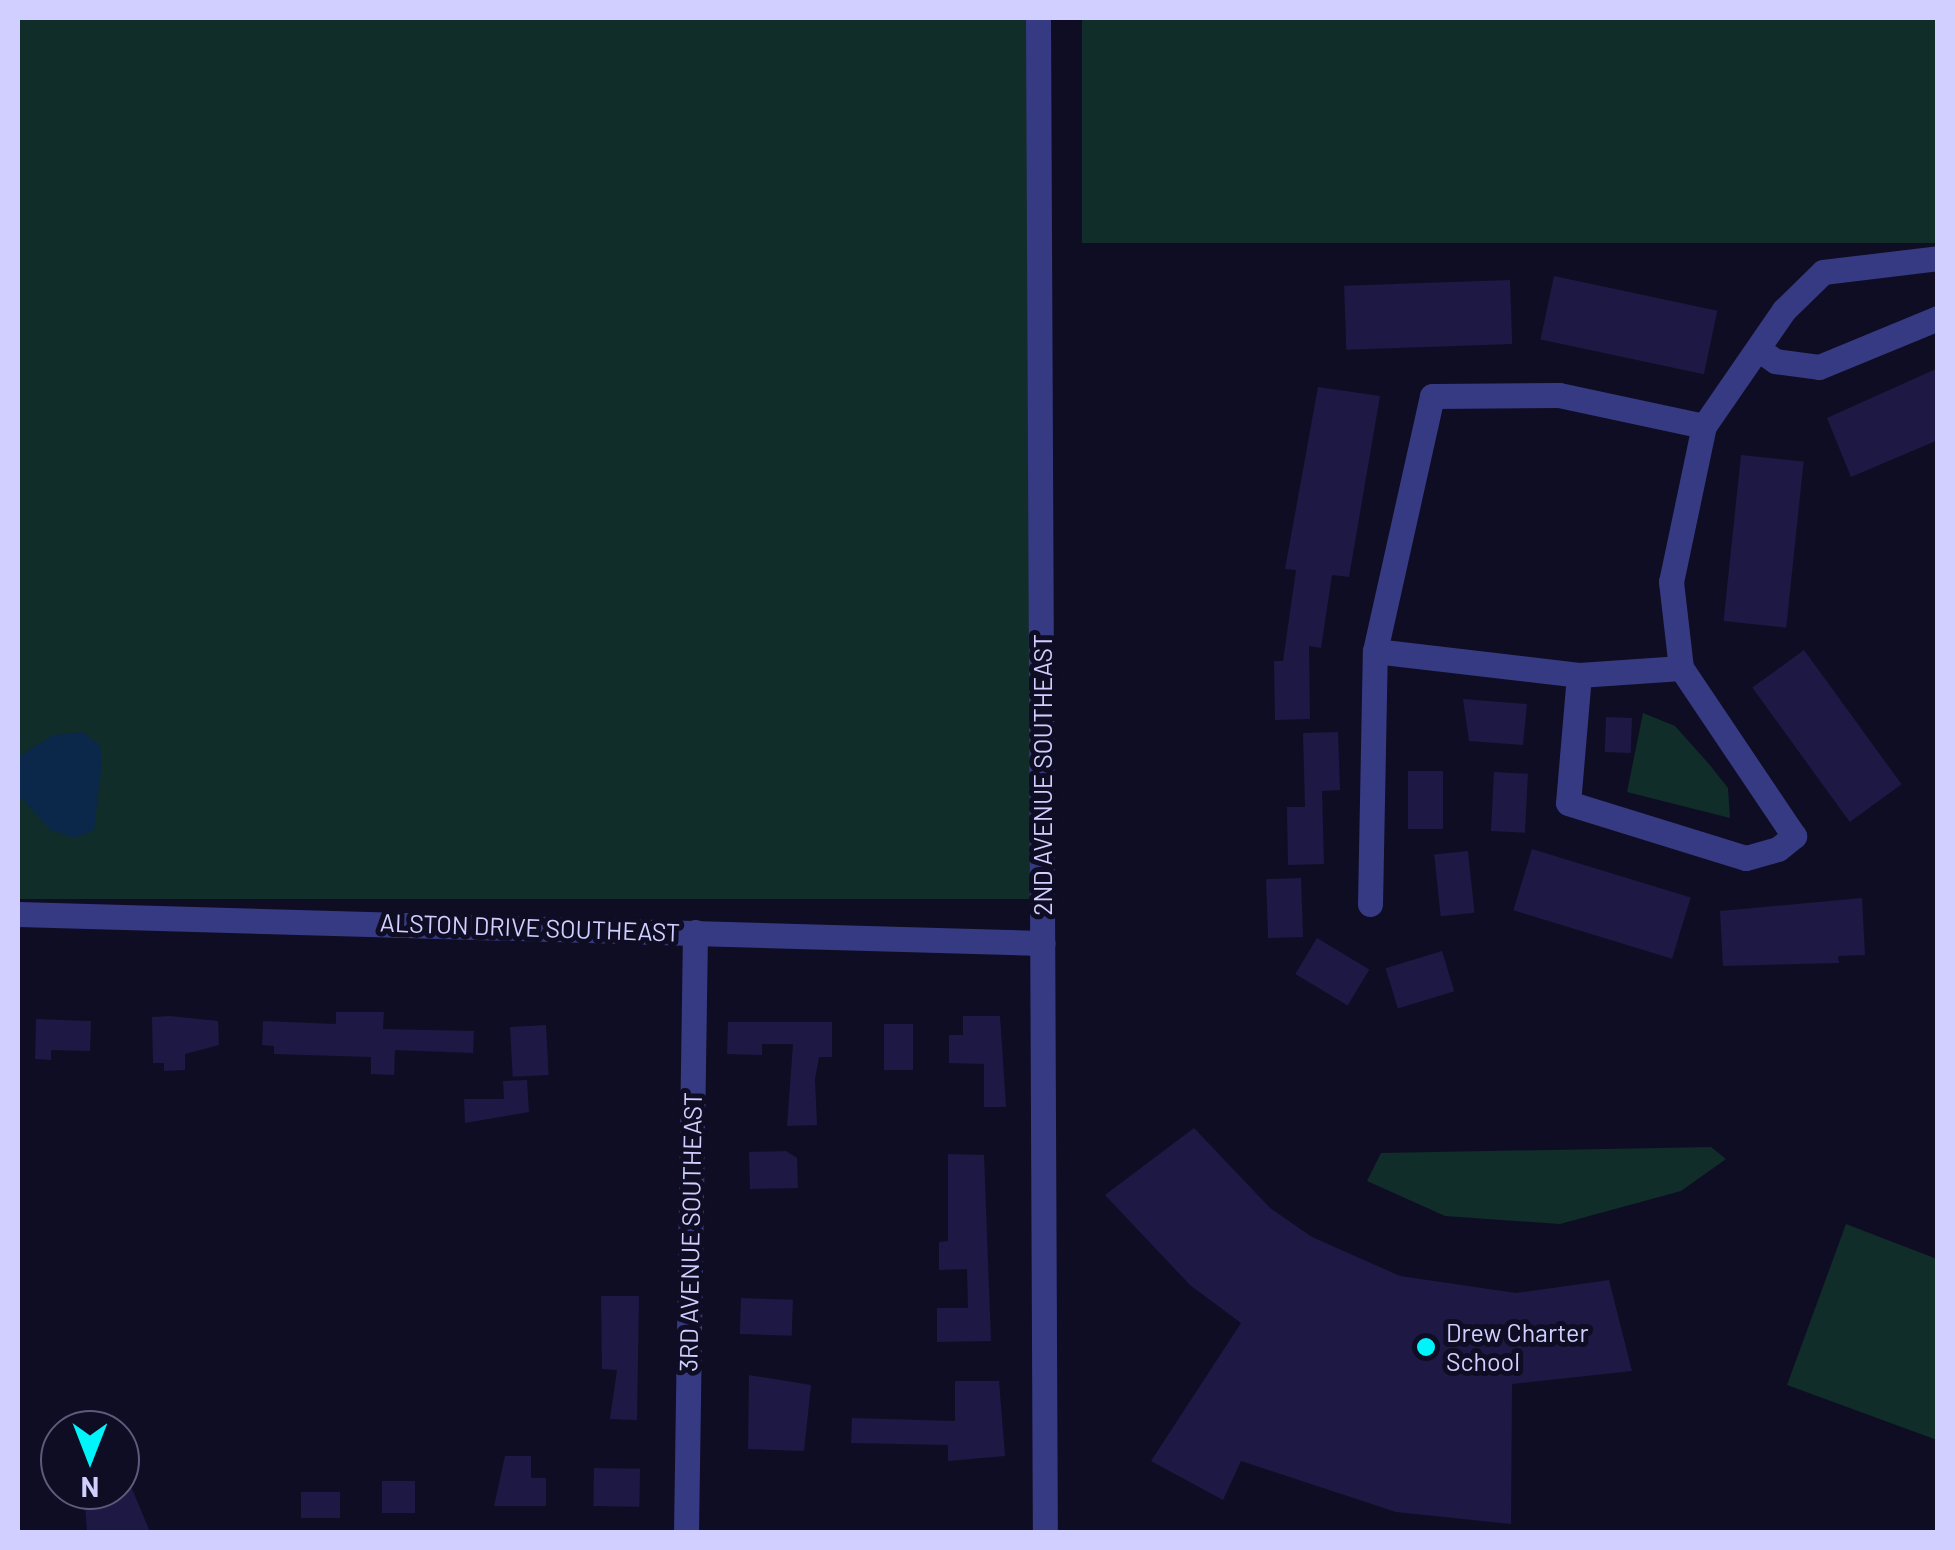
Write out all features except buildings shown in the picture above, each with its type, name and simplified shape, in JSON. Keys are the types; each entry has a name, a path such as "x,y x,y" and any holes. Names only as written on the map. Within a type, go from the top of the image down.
{"street":[{"name":"2ND AVENUE SOUTHEAST","path":"1038,18 1045,1532"},
{"path":"1580,676 1568,803 1746,858 1778,849 1794,836 1681,668 1671,582 1704,426 1758,349 1823,272 1938,258"},
{"path":"1758,349 1774,361 1820,367 1938,318"},
{"path":"1370,904 1376,651 1432,396 1559,395 1704,426"},
{"path":"1376,651 1580,676 1681,668"},
{"name":"ALSTON DRIVE SOUTHEAST","path":"18,914 1043,943"},
{"name":"3RD AVENUE SOUTHEAST","path":"686,1532 695,932"}],"green space":[{"path":"18,18 1031,18 1031,899 18,899"},
{"path":"1082,18 1937,18 1937,243 1082,243"},
{"path":"1643,713 1675,726 1709,764 1728,788 1730,818 1627,792"},
{"path":"1711,1147 1726,1159 1681,1191 1560,1224 1445,1216 1367,1181 1381,1153"},
{"path":"1846,1224 1937,1259 1937,1440 1787,1385"}],"water":[{"path":"82,732 100,745 102,761 94,830 75,838 51,830 18,795 18,757 53,735"}],"place":[{"name":"Drew Charter School","path":"1426,1347"}]}
